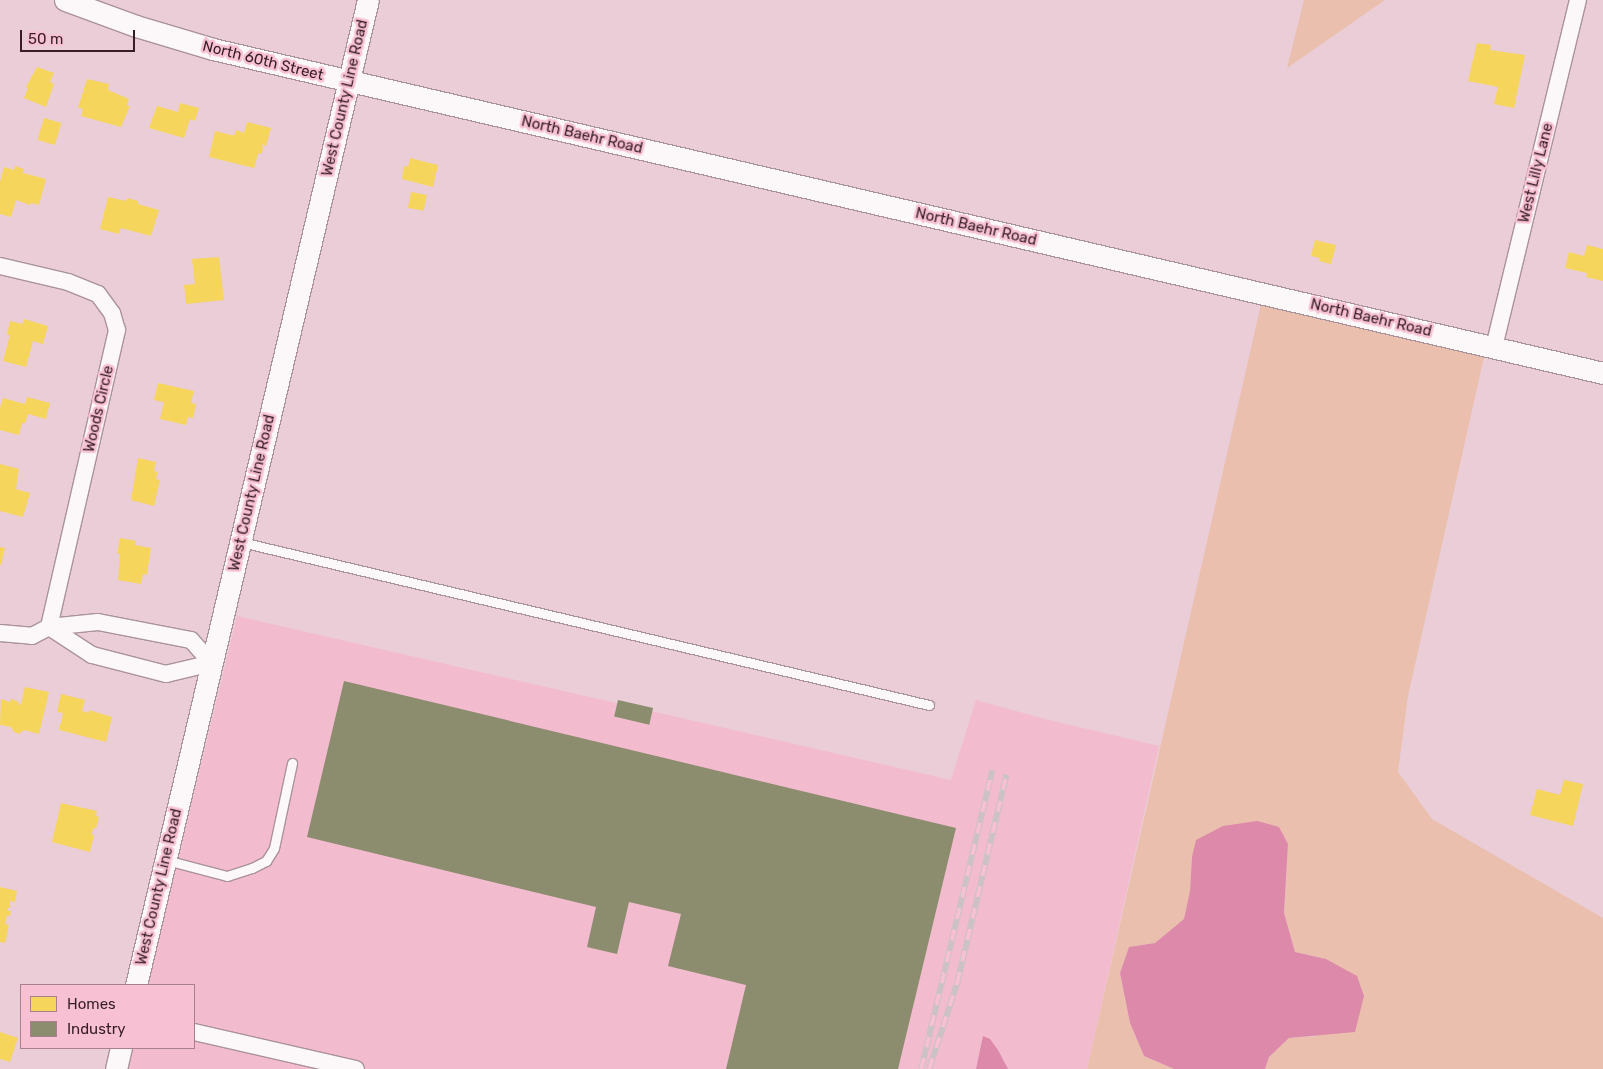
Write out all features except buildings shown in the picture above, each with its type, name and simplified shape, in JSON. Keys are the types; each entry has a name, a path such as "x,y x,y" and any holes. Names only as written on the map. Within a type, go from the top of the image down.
{"street":[{"name":"North 60th Street","path":"65,0 136,26 213,49 349,81"},
{"name":"West County Line Road","path":"136,984 368,0"},
{"name":"West Lilly Lane","path":"1494,347 1578,0"},
{"name":"North Baehr Road","path":"349,81 1603,373"},
{"name":"Woods Circle","path":"0,266 68,282 98,294 112,312 117,330 49,627"},
{"path":"0,633 32,636 49,627 98,622 191,640 212,663 166,674 92,655 49,627"},
{"path":"195,1032 356,1069"},
{"path":"116,1069 121,1049"}],"lane":[{"path":"241,542 929,705"},
{"path":"166,860 226,876 252,868 266,861 274,848 292,763"}],"shaded area":[{"path":"1304,0 1385,0 1287,68"},
{"path":"1261,304 1484,357 1408,696 1398,772 1432,819 1603,918 1603,1069 1265,1069 1269,1057 1289,1038 1317,1036 1326,959 1295,952 1284,913 1288,844 1192,857 1190,891 1184,920 1155,943 1129,947 1120,973 1130,1023 1144,1056 1174,1069 1087,1069"},
{"path":"237,616 951,780 976,700 1045,719 1159,746 1087,1069 128,1069 133,1049 195,1049 195,984 148,984"},
{"path":"1257,821 1279,827 1288,844 1284,913 1295,952 1326,959 1357,976 1364,996 1355,1032 1289,1038 1269,1057 1265,1069 1174,1069 1144,1056 1130,1023 1120,973 1129,947 1155,943 1184,919 1190,891 1192,857 1196,840 1223,826"},
{"path":"983,1036 990,1039 1008,1069 976,1069"}],"railway":[{"path":"921,1069 992,770"},
{"path":"929,1069 957,983 1006,775"}]}
